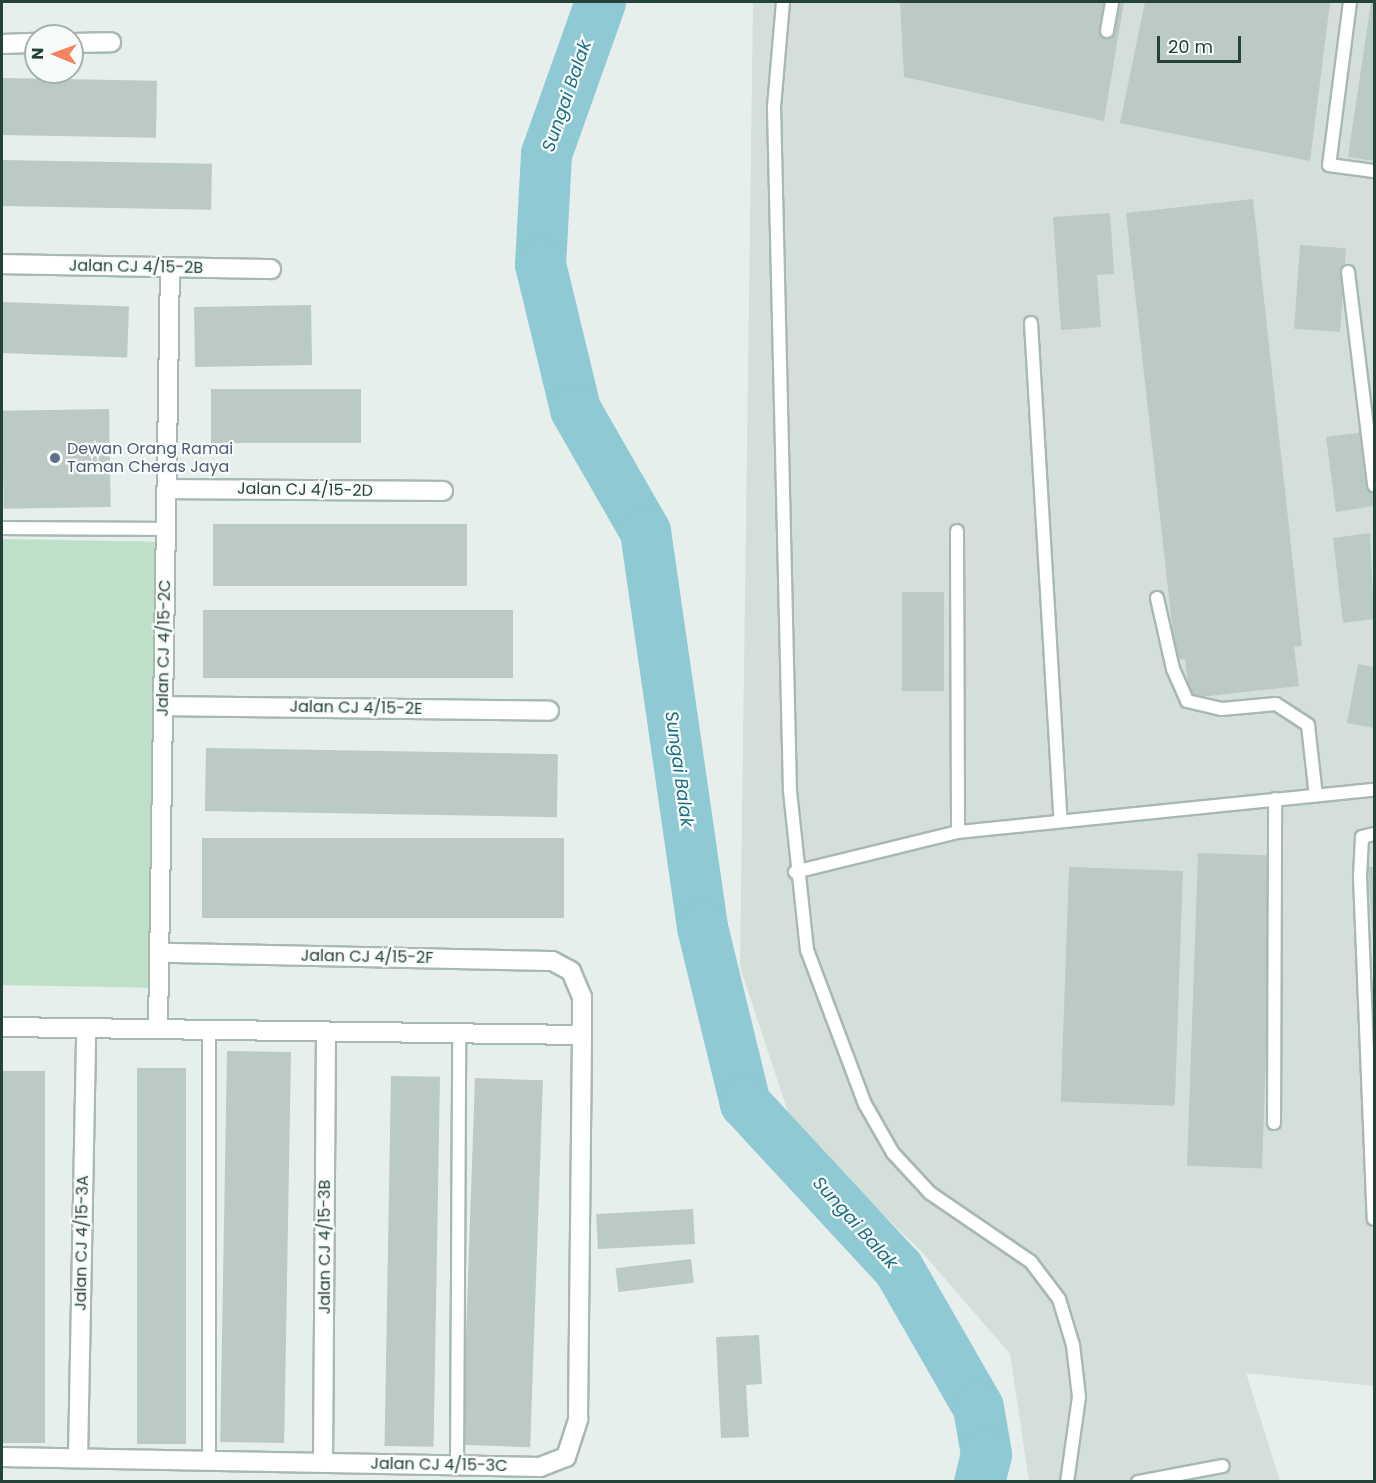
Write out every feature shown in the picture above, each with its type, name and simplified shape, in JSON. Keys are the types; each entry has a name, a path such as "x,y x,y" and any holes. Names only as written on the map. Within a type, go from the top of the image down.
{"street":[{"path":"84,43 111,42"},
{"path":"2,44 24,43"},
{"name":"Jalan CJ 4/15-2B","path":"2,264 271,269"},
{"name":"Jalan CJ 4/15-2C","path":"158,1029 170,267"},
{"name":"Jalan CJ 4/15-2D","path":"167,489 443,492"},
{"name":"Jalan CJ 4/15-2E","path":"164,706 549,711"},
{"name":"Jalan CJ 4/15-2F","path":"160,953 552,961 571,971"},
{"name":"Jalan CJ 4/15-3C","path":"2,1457 540,1467 566,1458 578,1419 582,1035 582,998 571,971"},
{"path":"2,1027 582,1035"},
{"name":"Jalan CJ 4/15-3A","path":"78,1458 86,1028"},
{"name":"Jalan CJ 4/15-3B","path":"323,1463 326,1031"}],"lane":[{"path":"783,2 774,107 795,872 807,950 826,1007 865,1104 893,1153 930,1193 1031,1263 1059,1299 1073,1345 1079,1397 1067,1482"},
{"path":"1107,31 1112,2"},
{"path":"1350,2 1329,165 1374,171"},
{"path":"1348,273 1374,484"},
{"path":"1031,323 1060,818"},
{"path":"2,528 166,529"},
{"path":"957,531 957,832"},
{"path":"1157,598 1173,669 1187,701 1222,709 1276,704 1308,725 1316,796"},
{"path":"795,872 957,832 1060,818 1374,790"},
{"path":"1274,1123 1275,800"},
{"path":"1374,834 1362,837 1360,877 1374,1219"},
{"path":"209,1029 209,1461"},
{"path":"457,1465 459,1033"},
{"path":"1138,1482 1223,1466"}],"shaded area":[{"path":"753,2 1374,2 1374,1386 1246,1373 1280,1481 1029,1481 1010,1354 921,1251 793,1127 740,967"}],"green space":[{"path":"2,539 157,542 149,988 2,985"}],"building":[{"path":"900,2 1124,2 1104,121 904,77"},
{"path":"1145,2 1330,3 1310,161 1120,123"},
{"path":"1371,2 1374,2 1374,161 1348,157"},
{"path":"2,78 24,78 24,84 84,84 84,79 157,81 156,138 2,135"},
{"path":"2,160 212,164 211,210 2,206"},
{"path":"1253,199 1302,646 1294,647 1299,686 1190,698 1185,659 1176,660 1126,213"},
{"path":"1110,213 1114,274 1097,275 1101,327 1061,330 1053,217"},
{"path":"1300,245 1346,248 1340,332 1294,329"},
{"path":"2,302 129,306 127,357 2,353"},
{"path":"311,305 312,365 195,367 194,307"},
{"path":"211,389 361,389 361,443 211,443"},
{"name":"Dewan Orang Ramai Taman Cheras Jaya","path":"109,409 111,507 4,509 2,411"},
{"path":"1373,431 1374,506 1336,512 1326,437"},
{"path":"213,524 467,524 467,586 213,586"},
{"path":"1370,533 1374,619 1343,623 1333,538"},
{"path":"902,592 944,592 944,691 902,691"},
{"path":"203,610 513,610 513,678 203,678"},
{"path":"1358,664 1374,667 1374,728 1347,723"},
{"path":"206,748 558,754 557,817 205,811"},
{"path":"202,838 564,838 564,918 202,918"},
{"path":"1198,853 1273,856 1262,1168 1187,1166"},
{"path":"1069,867 1183,871 1175,1106 1061,1102"},
{"path":"1368,867 1374,867 1374,940 1373,940"},
{"path":"227,1051 291,1052 284,1443 220,1442"},
{"path":"137,1068 186,1068 186,1444 137,1444"},
{"path":"2,1071 45,1071 45,1443 2,1443"},
{"path":"391,1076 440,1077 434,1447 385,1446"},
{"path":"475,1078 543,1080 530,1447 462,1445"},
{"path":"693,1209 695,1244 598,1249 596,1214"},
{"path":"691,1259 694,1283 618,1292 616,1268"},
{"path":"759,1335 762,1384 746,1385 749,1437 721,1438 716,1337"}],"waterway":[{"name":"Sungai Balak","path":"600,2 546,154 540,264 575,409 645,531 702,927 745,1103 898,1268 978,1407 986,1454 979,1482"}],"place":[{"name":"Dewan Orang Ramai Taman Cheras Jaya","path":"55,458"}]}
